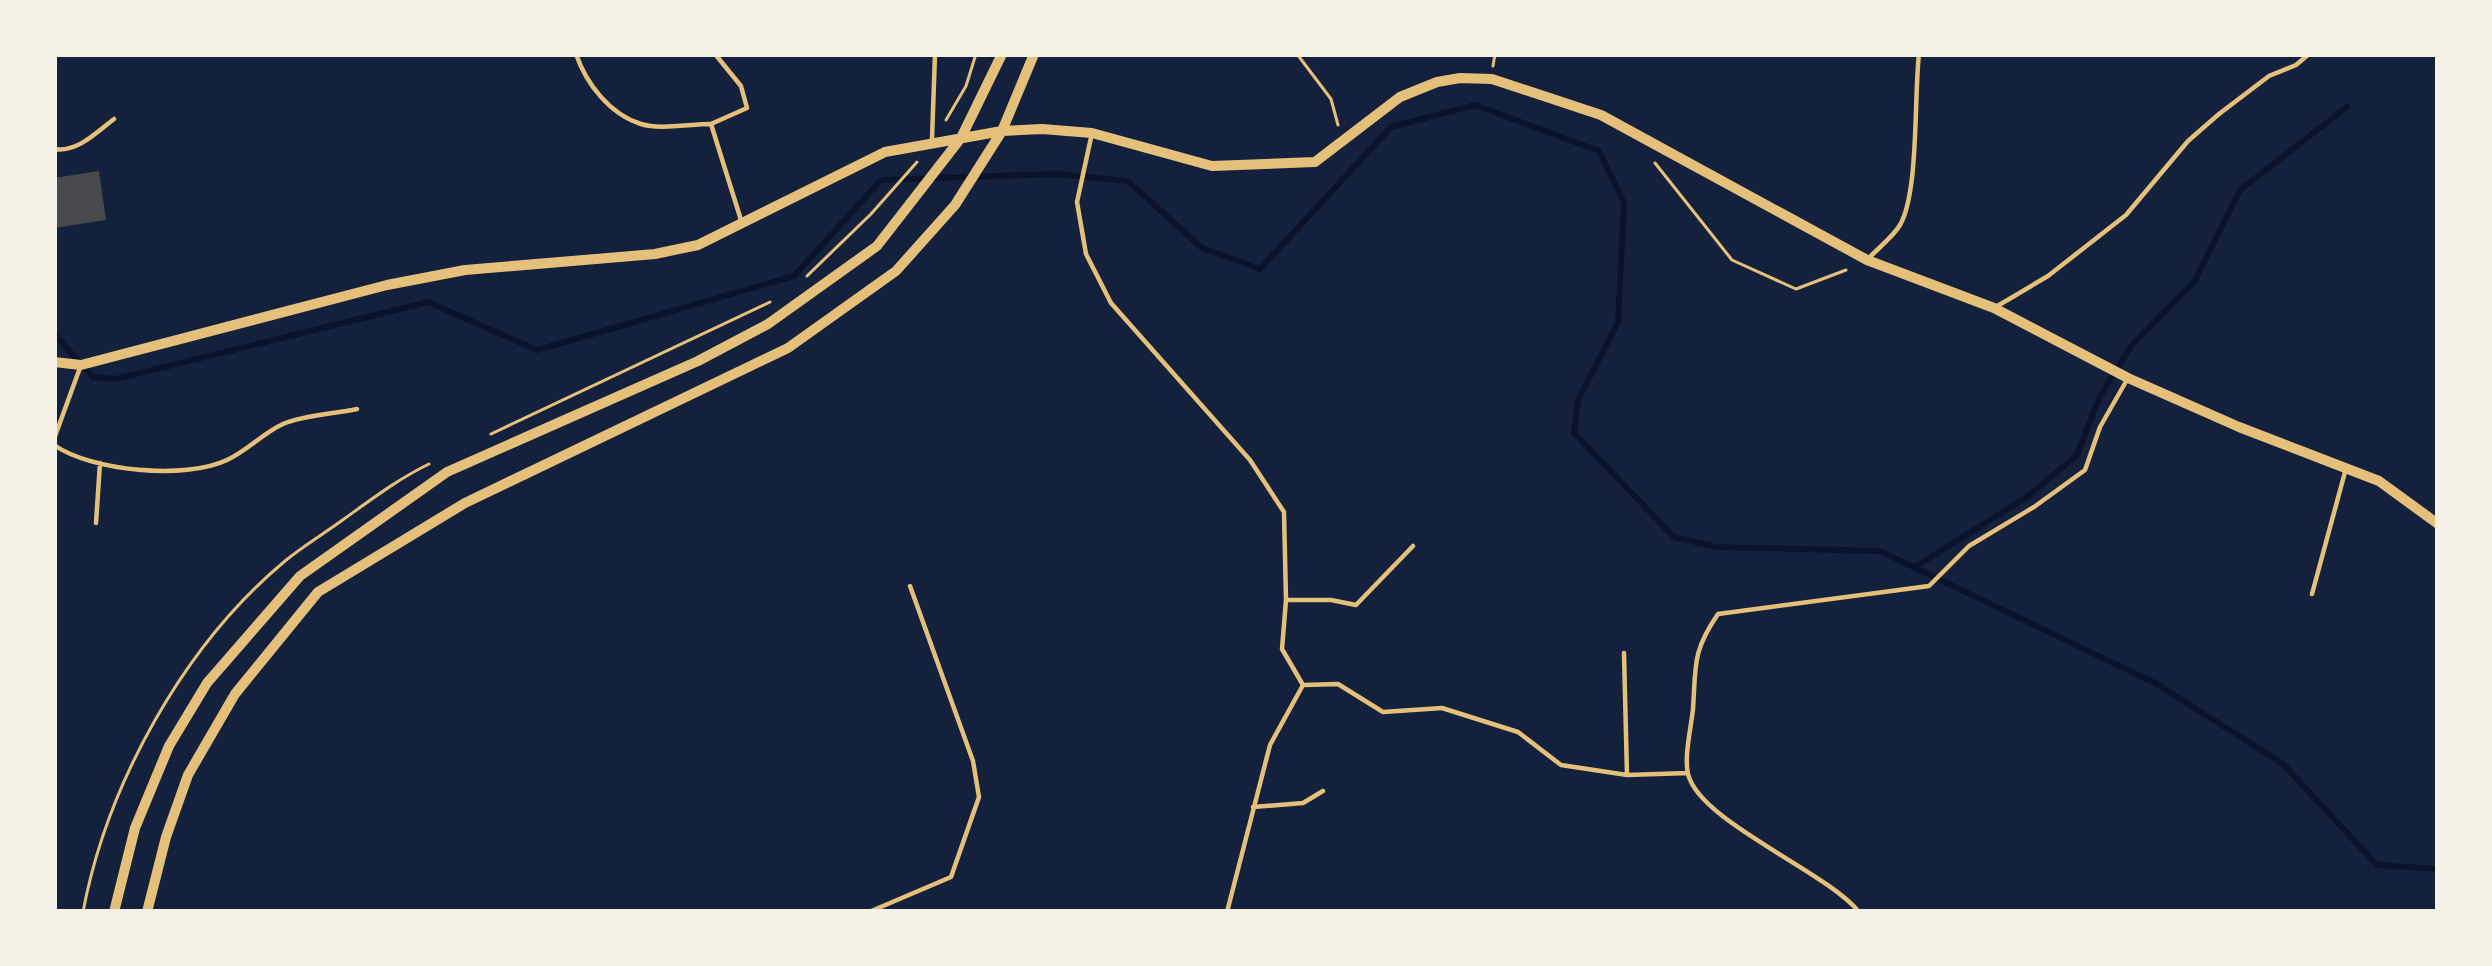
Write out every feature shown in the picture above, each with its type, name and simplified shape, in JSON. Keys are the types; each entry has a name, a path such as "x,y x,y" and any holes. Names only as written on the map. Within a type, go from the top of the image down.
{"street":[{"path":"114,912 135,828 169,746 207,683 300,576 447,472 622,398 768,324 877,245 961,138 1002,54"},
{"path":"147,912 188,775 235,694 318,592 465,503 788,348 896,271 955,205 1002,131 1034,54"},
{"path":"54,362 81,365 387,284 465,270 656,254 698,245 885,152 1002,131 1092,133 1213,166 1315,162 1400,97 1437,82 1492,80 1629,128 1867,260 1994,308 2128,378 2379,481 2438,524"}],"lane":[{"path":"576,54 582,73 601,98 641,125 711,124 747,108 741,86 715,54"},
{"path":"932,145 935,54"},
{"path":"1867,260 1901,224 1914,160 1919,54"},
{"path":"1994,308 2048,276 2126,214 2188,141 2219,114 2269,76 2309,54"},
{"path":"54,149 75,147 114,119"},
{"path":"711,124 743,225"},
{"path":"1092,133 1077,202 1086,254 1111,303 1250,460 1284,512 1282,649 1303,685"},
{"path":"81,365 54,442 70,456 100,463 191,470 226,461 284,423 357,409"},
{"path":"1859,912 1844,893 1786,861 1699,794 1688,773 1698,643 1718,614 1929,586 1969,546 2085,470 2100,427 2128,378"},
{"path":"96,523 100,463"},
{"path":"2312,594 2346,467"},
{"path":"1286,600 1356,605 1413,546"},
{"path":"869,912 951,877 979,797 973,761 910,586"},
{"path":"1624,653 1627,775"},
{"path":"1303,685 1338,684 1383,712 1442,708 1518,732 1561,765 1627,775 1688,773"},
{"path":"1227,912 1270,745 1303,685"},
{"path":"1253,807 1303,803 1323,791"}],"path":[{"path":"1297,54 1331,99 1342,144"},
{"path":"1629,128 1732,260 1796,290 1867,260"}],"building":[{"path":"99,171 106,220 54,228 54,178"}],"waterway":[{"path":"54,334 93,377 116,379 428,302 537,350 794,276 881,180 1057,174 1128,181 1202,248 1260,269 1391,127 1475,105 1599,151 1624,203 1618,322 1578,400 1574,433 1674,537 1716,547 1880,551 2157,684 2283,764 2377,865 2438,869"},
{"path":"1915,567 2027,497 2077,455 2099,398 2131,346 2194,282 2240,190 2347,107"}]}
